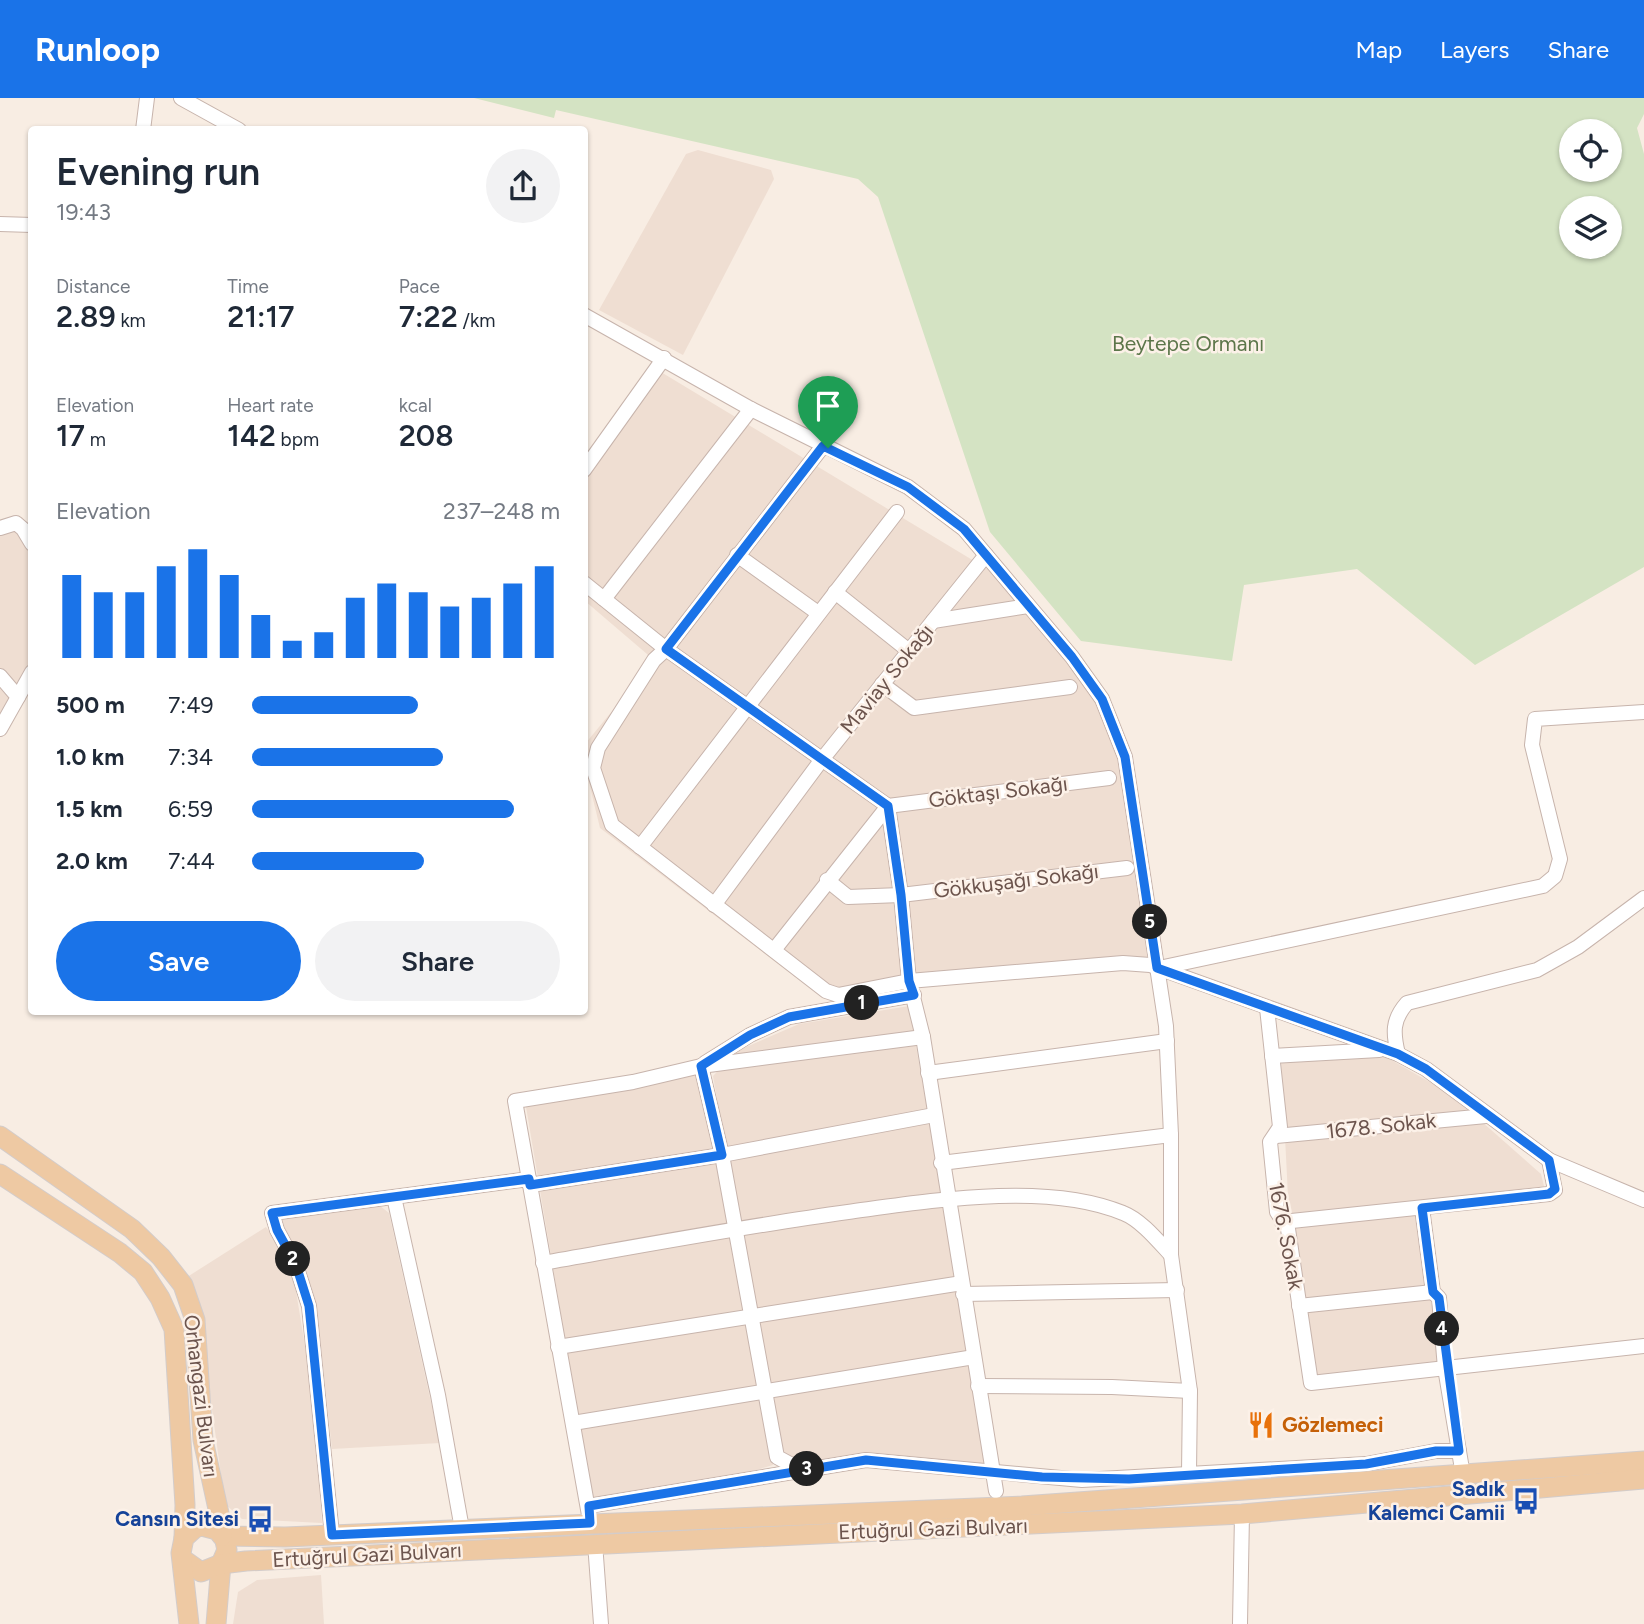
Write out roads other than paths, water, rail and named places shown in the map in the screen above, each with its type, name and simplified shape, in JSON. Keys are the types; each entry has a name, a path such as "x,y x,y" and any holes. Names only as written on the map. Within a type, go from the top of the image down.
{"main road":[{"name":"Orhangazi Bulvarı","path":"0,1136 132,1229 161,1257 183,1285 195,1320 203,1440 227,1550 221,1564 216,1624"},
{"name":"Orhangazi Bulvarı","path":"0,1174 120,1252 142,1272 160,1298 174,1329 185,1506 184,1538 181,1545 189,1624"},
{"name":"Ertuğrul Gazi Bulvarı","path":"222,1536 245,1538 462,1529 589,1515 1022,1506 1644,1461"},
{"name":"Ertuğrul Gazi Bulvarı","path":"221,1564 1242,1514 1644,1479"},
{"path":"184,1538 195,1528 202,1526 217,1530 222,1536"},
{"path":"184,1560 201,1572 221,1564"}],"street":[{"path":"144,126 147,98"},
{"path":"181,98 232,126"},
{"path":"0,224 28,225"},
{"path":"588,318 751,409 908,487 964,529 1102,699 1121,744 1167,1041 1171,1135 1171,1255 1190,1391 1189,1473"},
{"path":"588,464 664,358"},
{"path":"604,599 751,409"},
{"path":"823,446 666,649 654,660 598,748 593,768 612,825 826,991 838,995 909,981 1123,963 1157,968 1392,1052 1426,1069 1549,1160 1644,1199"},
{"path":"640,847 897,512"},
{"path":"0,528 16,523 28,537"},
{"path":"737,555 818,613"},
{"name":"Maviay Sokağı","path":"715,905 820,762 986,555"},
{"path":"588,586 666,649 820,762 888,806 901,895 909,981 923,1037 978,1386 995,1471 996,1491"},
{"path":"835,592 909,651"},
{"path":"933,621 1028,606"},
{"path":"0,676 18,697"},
{"path":"0,729 28,679"},
{"path":"882,684 914,708 1070,687"},
{"path":"1157,968 1543,886 1556,876 1560,859 1532,745 1535,719 1644,712"},
{"name":"Göktaşı Sokağı","path":"888,806 1109,778"},
{"path":"774,950 888,806"},
{"name":"Gökkuşağı Sokağı","path":"827,880 848,897 901,895 1127,868"},
{"path":"1392,1052 1397,1014 1407,1003 1537,970 1578,947 1644,898"},
{"path":"701,1066 750,1035 789,1017 914,995"},
{"name":"1676. Sokak","path":"1267,1008 1280,1127 1270,1142 1277,1212 1288,1229 1311,1383 1446,1368"},
{"path":"923,1037 701,1066 633,1082 515,1101 589,1515 801,1470 866,1460 1082,1480 1366,1464 1436,1451 1459,1451"},
{"path":"928,1073 1167,1041"},
{"path":"1272,1056 1392,1052"},
{"path":"701,1066 722,1155 763,1392 777,1457 801,1470"},
{"path":"332,1535 309,1306 296,1265 277,1230 272,1213 529,1182 722,1155 934,1115"},
{"name":"1678. Sokak","path":"1276,1136 1486,1116"},
{"path":"942,1163 1171,1135"},
{"path":"1282,1222 1549,1194 1555,1189 1549,1160"},
{"path":"543,1263 736,1228 947,1199 1014,1196 1075,1201 1125,1213 1171,1255"},
{"path":"394,1197 438,1395 462,1529"},
{"path":"1422,1208 1433,1292 1439,1298 1446,1368 1463,1475"},
{"path":"558,1346 963,1288 1177,1290"},
{"path":"1299,1306 1433,1292"},
{"path":"1446,1368 1644,1346"},
{"path":"573,1423 974,1357"},
{"path":"978,1386 1124,1387 1190,1391"},
{"path":"996,1491 1022,1506"},
{"path":"977,1508 996,1491"},
{"path":"1240,1624 1242,1514"},
{"path":"595,1544 601,1624"}],"place":[{"name":"Gözlemeci","path":"1261,1425"},
{"name":"Sadık Kalemci Camii","path":"1526,1501"},
{"name":"Cansın Sitesi","path":"260,1519"}],"park label":[{"name":"Beytepe Ormanı","path":"1188,344"}]}
